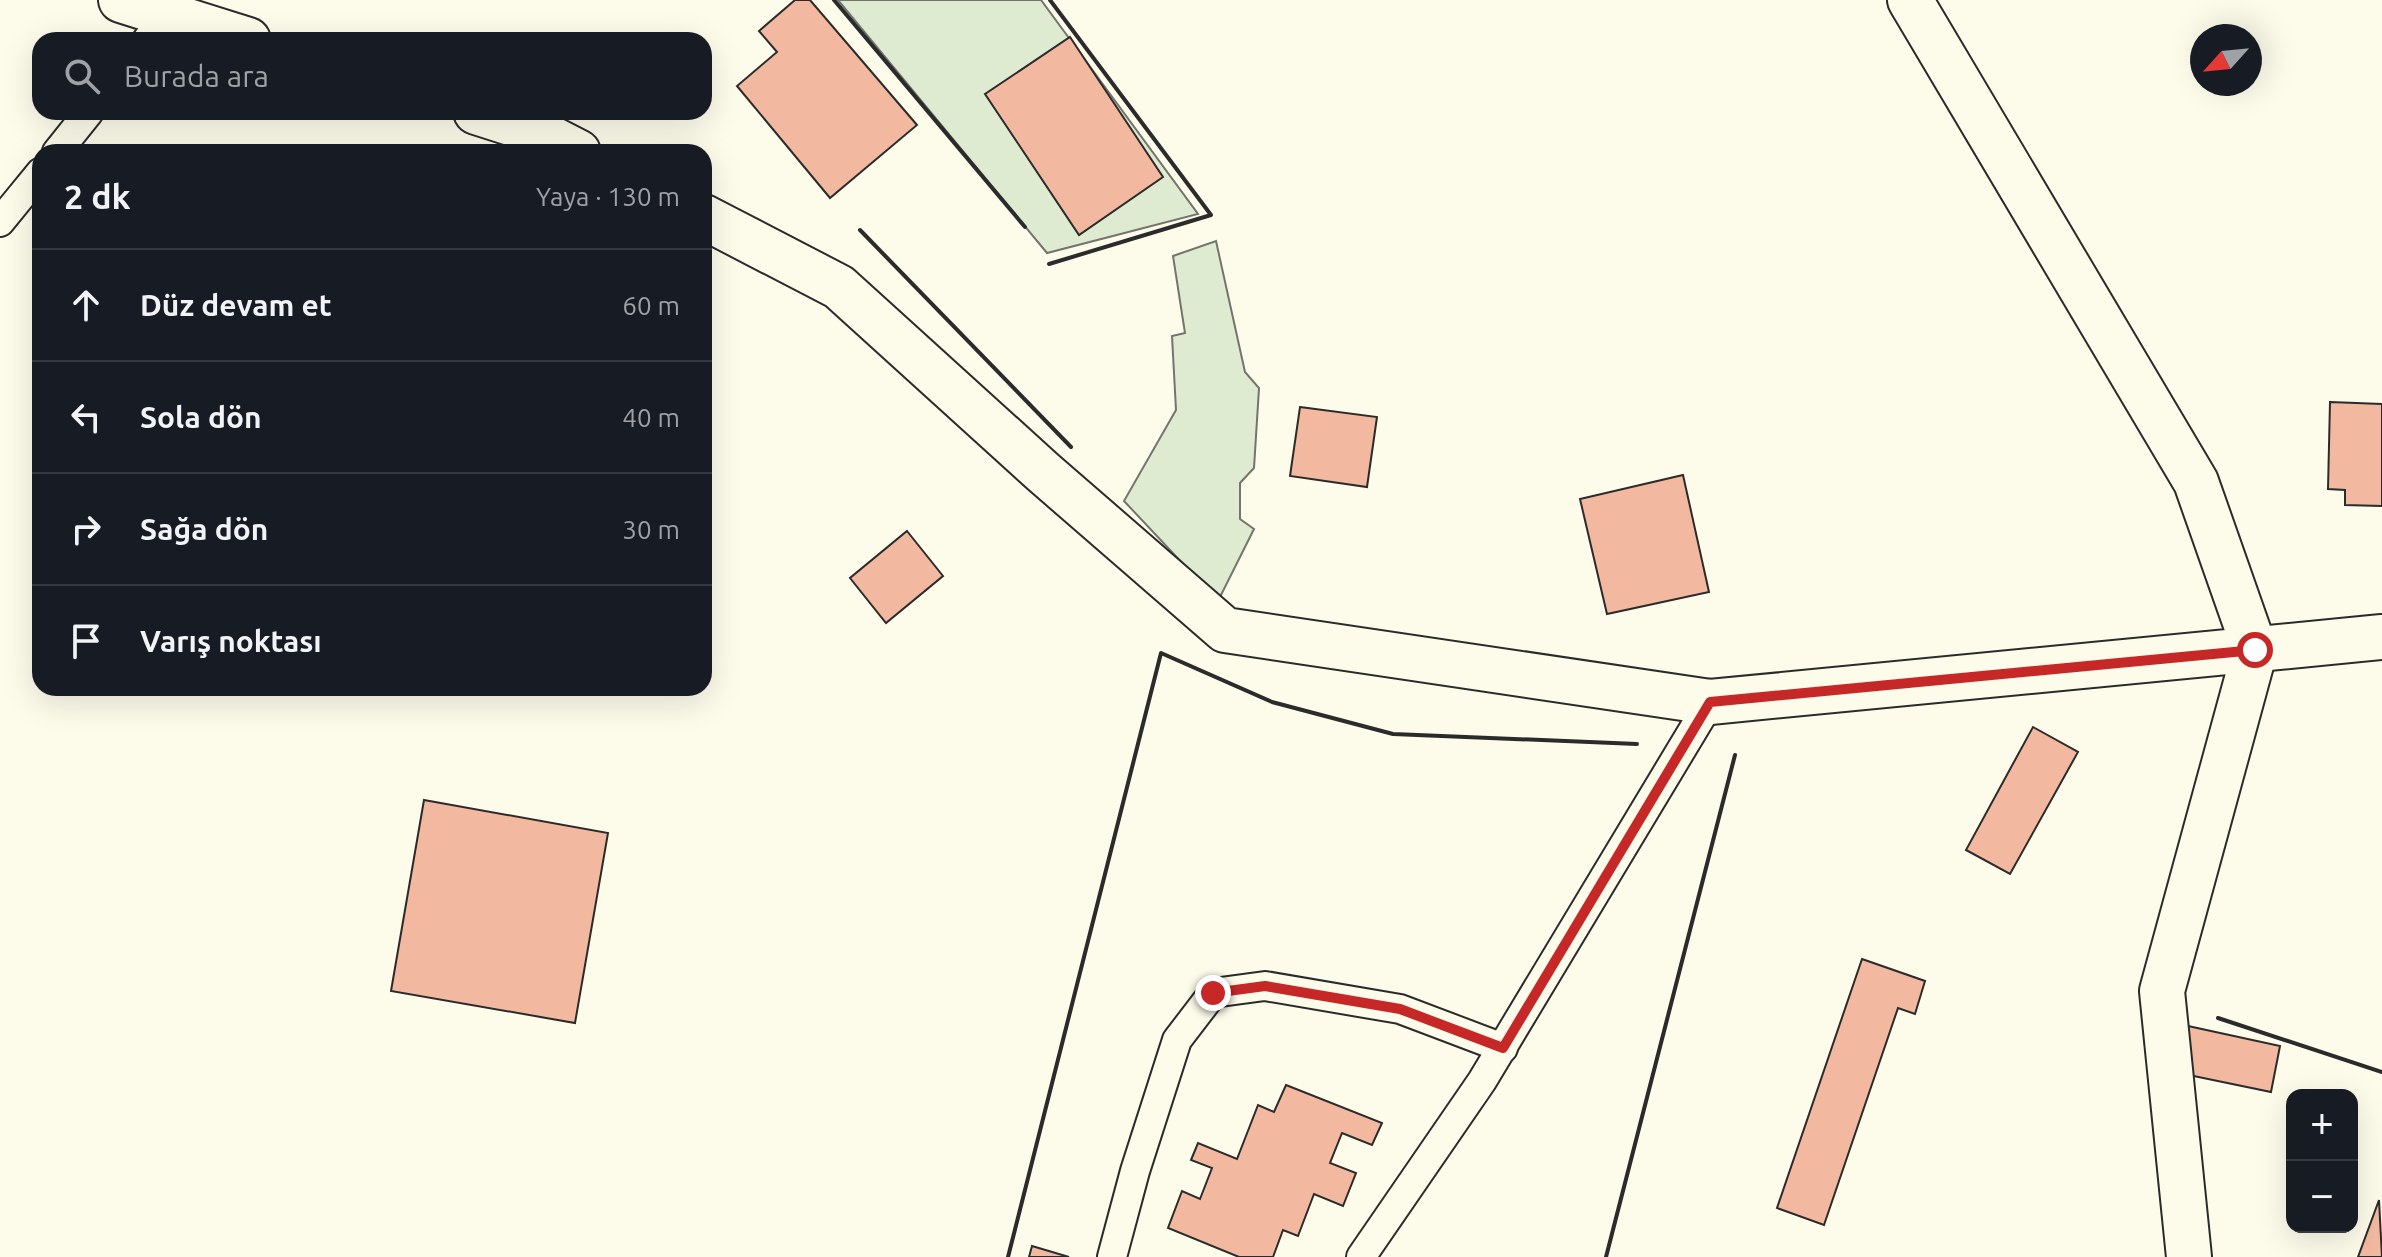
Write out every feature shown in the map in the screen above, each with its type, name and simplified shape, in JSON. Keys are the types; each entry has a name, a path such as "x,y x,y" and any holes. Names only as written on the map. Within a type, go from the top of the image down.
{"street":[{"path":"121,0 157,27 192,32"},
{"path":"1910,0 2196,482 2255,650 2162,991 2189,1257"},
{"path":"501,120 539,132 562,144"},
{"path":"712,221 839,287 1043,472 1225,630 1710,702 2382,637"}],"lane":[{"path":"63,144 83,120"},
{"path":"0,222 32,183"},
{"path":"1361,1257 1503,1048 1710,702"},
{"path":"1112,1257 1135,1171 1177,1040 1213,993 1265,986 1400,1009 1503,1048"}],"green space":[{"path":"838,0 1041,0 1198,214 1047,253"},
{"path":"1216,241 1245,372 1259,388 1254,468 1240,483 1240,519 1254,529 1218,601 1124,501 1176,410 1172,336 1185,333 1173,256"}],"building":[{"path":"795,0 810,0 917,125 830,198 737,86 777,52 759,31"},
{"path":"1070,37 1163,177 1079,235 985,94"},
{"path":"2330,402 2382,404 2382,506 2345,505 2345,490 2328,489"},
{"path":"1300,407 1377,417 1367,487 1290,476"},
{"path":"1683,475 1709,592 1607,614 1580,499"},
{"path":"907,531 943,576 886,623 850,578"},
{"path":"2033,727 2078,752 2010,874 1966,850"},
{"path":"424,800 608,833 575,1023 391,991"},
{"path":"1862,959 1925,981 1915,1014 1898,1008 1824,1225 1777,1208"},
{"path":"2188,1026 2280,1046 2271,1092 2179,1073"},
{"path":"1286,1085 1382,1123 1372,1145 1342,1133 1330,1163 1356,1173 1343,1206 1314,1194 1298,1236 1283,1230 1273,1257 1239,1257 1168,1228 1182,1191 1200,1199 1212,1168 1191,1160 1198,1143 1237,1159 1258,1105 1274,1112"},
{"path":"2379,1200 2382,1257 2358,1257"},
{"path":"1032,1246 1069,1257 1029,1257"}],"wall":[{"path":"834,0 1025,227"},
{"path":"1049,264 1211,215 1050,0"},
{"path":"860,230 1071,447"},
{"path":"1008,1257 1161,653 1272,702 1393,734 1637,744"},
{"path":"1606,1257 1735,755"},
{"path":"2218,1018 2382,1072"}],"route":[{"path":"1213,993 1265,986 1400,1009 1503,1048 1710,702 2255,650"}]}
